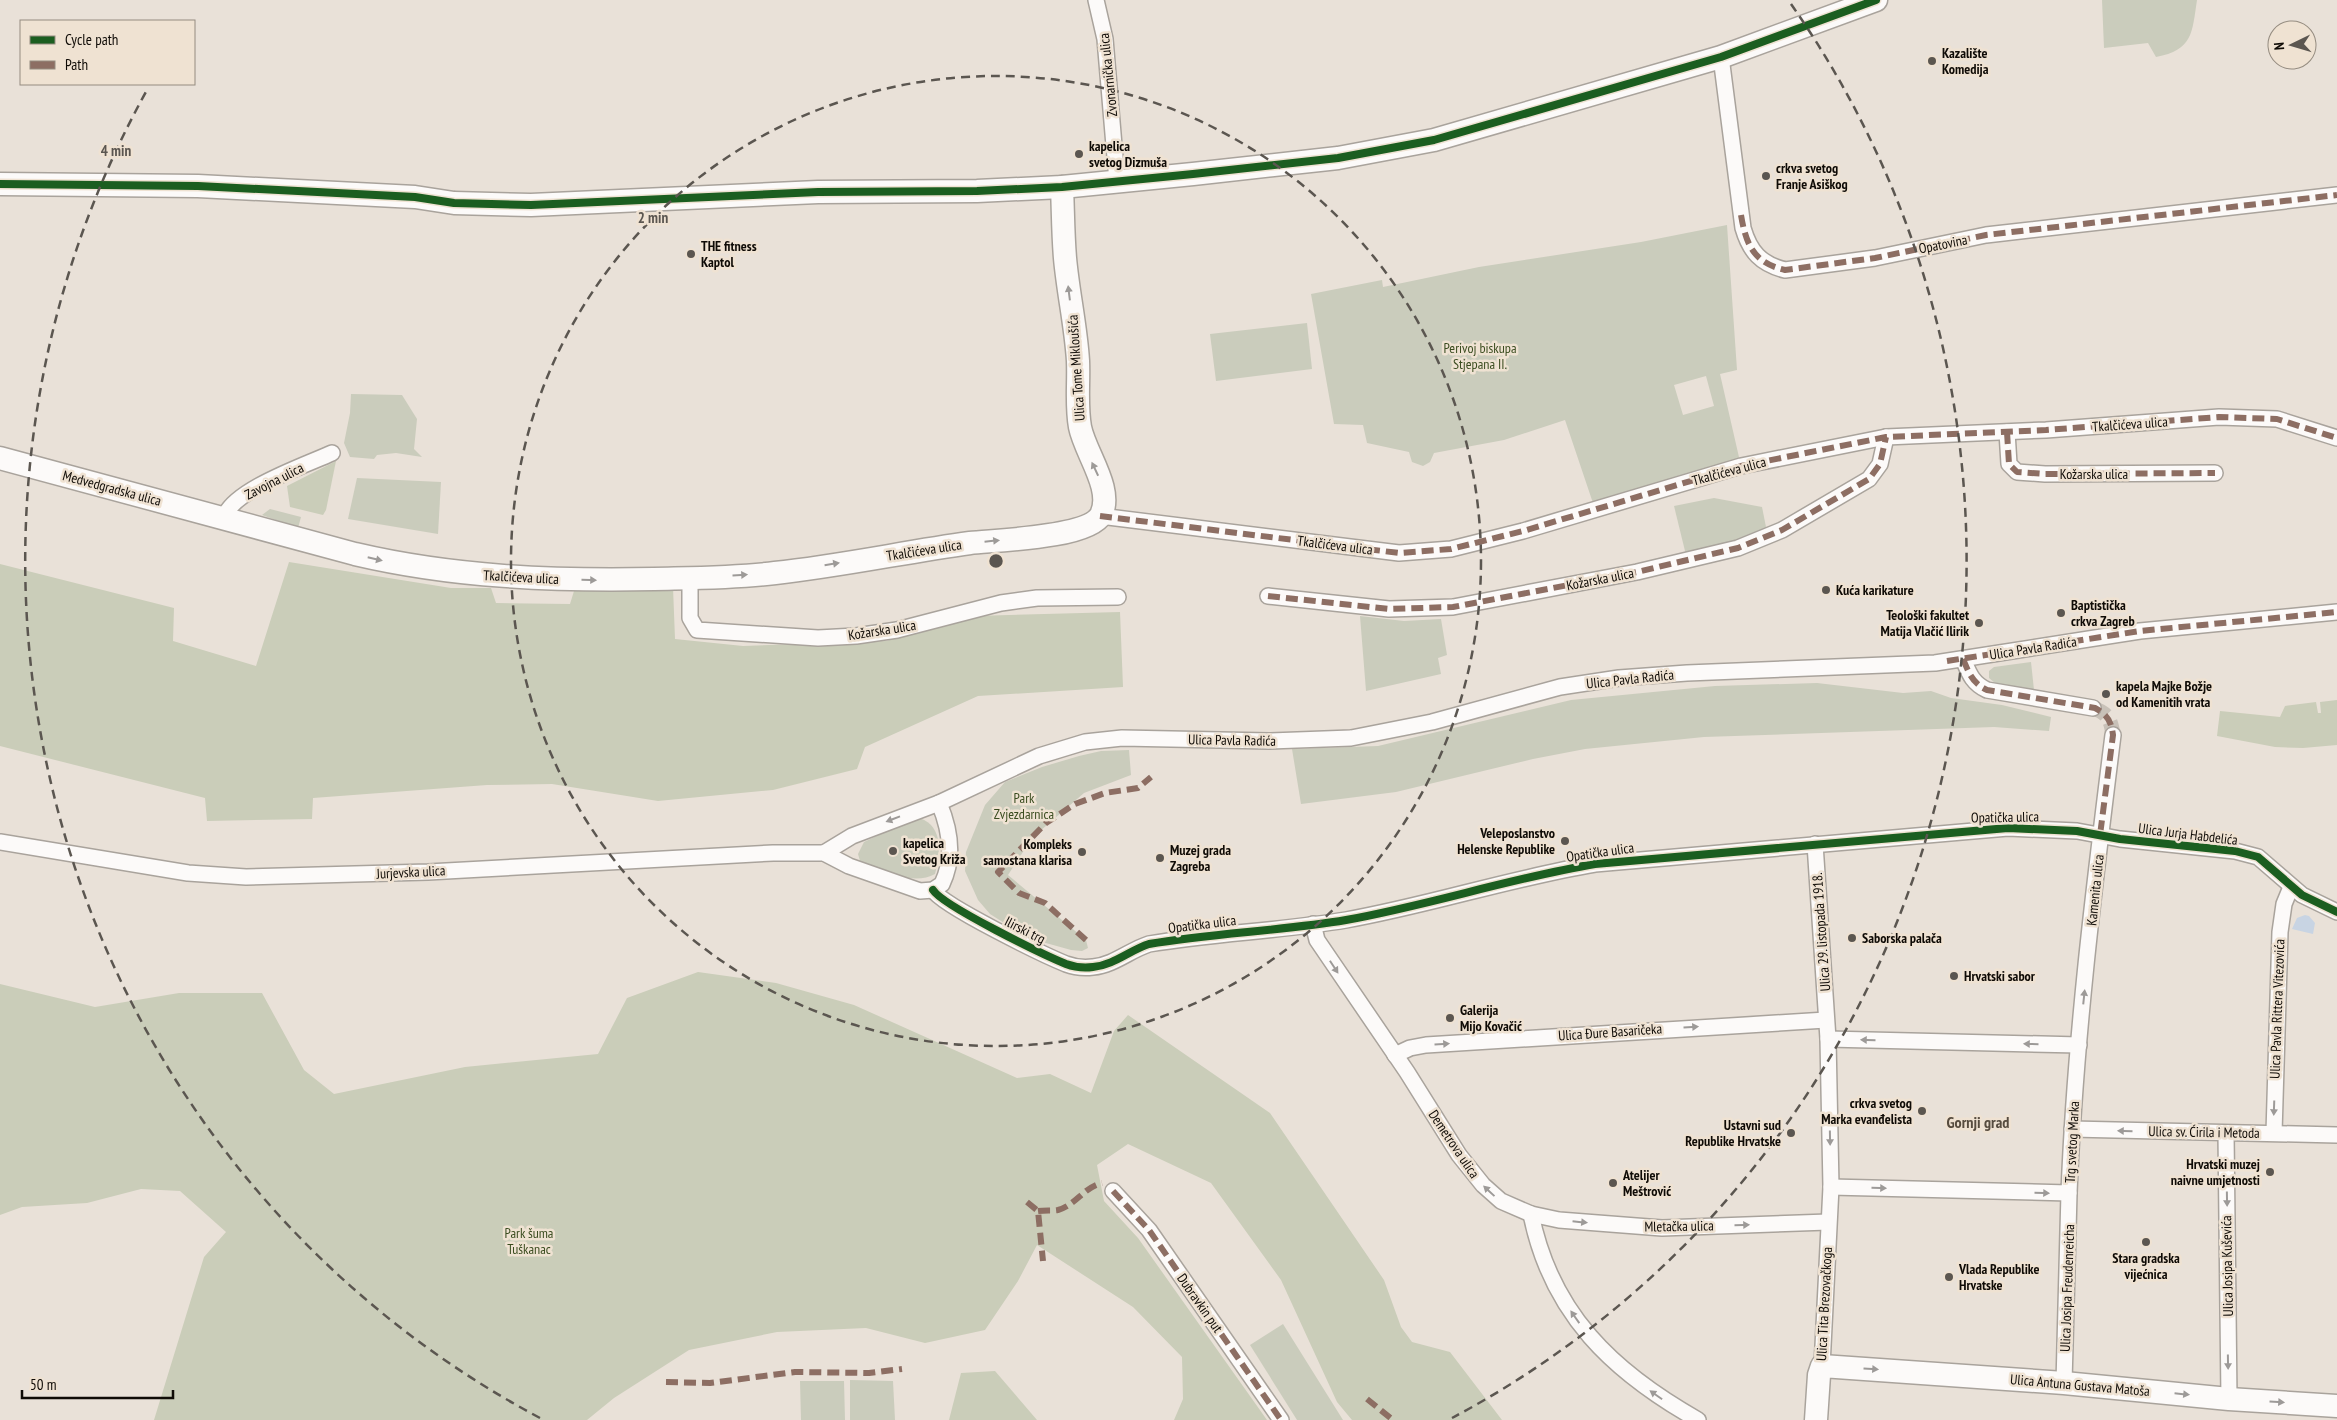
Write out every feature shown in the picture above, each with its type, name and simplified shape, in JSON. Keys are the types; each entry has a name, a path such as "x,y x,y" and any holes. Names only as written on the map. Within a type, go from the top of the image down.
{"street":[{"name":"Zvonarnička ulica","path":"1096,0 1105,39 1117,180"},
{"path":"0,184 198,186 415,197 454,203 531,205 818,192 977,191 1062,187 1338,158 1396,148 1488,125 1721,57 1876,0"},
{"name":"Opatovina","path":"1721,57 1740,216 1747,242 1752,251 1760,260 1771,267 1785,270 1875,258 1986,235 2337,195"},
{"name":"Ulica Tome Mikloušića","path":"1062,187 1065,258 1078,364 1077,412 1083,440 1103,487 1105,497 1100,516"},
{"name":"Tkalčićeva ulica","path":"328,547 396,564 517,578 601,580 690,578 772,574 972,543 1073,532 1094,523 1100,516 1399,553 1450,549 1523,531 1741,466 1886,437 2006,432 2219,417 2277,419 2337,438"},
{"name":"Kožarska ulica","path":"2006,432 2009,464 2017,472 2045,474 2215,473"},
{"name":"Kožarska ulica","path":"1268,596 1389,609 1453,607 1637,572 1738,548 1782,530 1869,478 1880,464 1886,437"},
{"name":"Zavojna ulica","path":"224,518 230,506 253,491 332,454"},
{"name":"Medvedgradska ulica","path":"0,458 328,547"},
{"name":"Kožarska ulica","path":"690,578 690,618 697,630 818,638 897,630 973,609 1037,598 1118,597"},
{"name":"Ulica Pavla Radića","path":"939,802 1039,756 1085,742 1122,738 1269,742 1342,738 1406,728 1538,692 1619,678 1947,661 2140,631 2337,612"},
{"path":"1963,659 1976,686 1986,690 2093,708"},
{"name":"Kamenita ulica","path":"2080,1045 2100,835 2113,735"},
{"path":"939,802 949,828 949,852 944,880 933,890 911,889 849,866 824,853 852,836 939,802"},
{"name":"Opatička ulica","path":"1113,962 1136,948 1149,944 1346,920 1555,871 1595,864 1992,828 2070,830 2100,835"},
{"name":"Ulica Jurja Habdelića","path":"2100,835 2241,853 2263,860 2291,887 2337,912"},
{"name":"Jurjevska ulica","path":"0,842 188,873 246,877 428,872 773,852 824,853"},
{"name":"Ulica 29. listopada 1918.","path":"1815,844 1826,1020"},
{"name":"Ulica Pavla Rittera Vitezovića","path":"2274,1134 2280,932 2284,904 2291,887"},
{"name":"Ilirski trg","path":"933,890 949,904 1068,965 1092,967 1113,962"},
{"name":"Demetrova ulica","path":"1313,924 1317,940 1395,1055 1459,1155 1483,1185 1501,1201 1531,1214"},
{"path":"1826,1020 1831,1187"},
{"name":"Ulica Đure Basaričeka","path":"1395,1055 1410,1048 1426,1045 1826,1020"},
{"path":"1828,1039 2080,1045"},
{"name":"Trg svetog Marka","path":"1831,1187 2070,1194 2072,1129 2080,1045"},
{"name":"Ulica sv. Ćirila i Metoda","path":"2072,1129 2337,1135"},
{"name":"Ulica Josipa Kuševića","path":"2226,1133 2229,1399"},
{"name":"Ulica Tita Brezovačkoga","path":"1816,1420 1819,1375 1822,1366 1831,1187"},
{"name":"Dubravkin put","path":"1113,1191 1149,1230 1281,1420"},
{"name":"Ulica Josipa Freudenreicha","path":"2064,1383 2070,1194"},
{"path":"1531,1214 1534,1230 1550,1272 1564,1302 1583,1329 1630,1375 1658,1398 1698,1420"},
{"name":"Mletačka ulica","path":"1531,1214 1568,1221 1662,1228 1828,1222"},
{"name":"Ulica Antuna Gustava Matoša","path":"1822,1366 2064,1383 2229,1399 2337,1406"}],"green space":[{"path":"2102,0 2197,0 2192,31 2184,45 2168,54 2156,57 2148,43 2104,48"},
{"name":"Perivoj biskupa Stjepana II.","path":"1727,225 1737,370 1720,374 1741,466 1595,509 1565,420 1504,440 1434,453 1430,462 1423,466 1412,462 1409,452 1367,443 1363,425 1334,424 1311,294 1382,280 1383,287 1479,267 1641,242","holes":["1706,376 1714,406 1683,415 1674,385"]},
{"path":"1307,323 1312,369 1216,381 1210,334"},
{"path":"351,394 402,395 417,419 414,449 422,457 396,453 377,455 374,459 350,457 344,443 350,413"},
{"path":"336,461 326,510 323,515 290,507 287,486"},
{"path":"357,478 441,482 438,534 348,519"},
{"path":"1714,498 1762,507 1767,532 1686,555 1674,506"},
{"path":"270,509 301,517 298,528 262,515"},
{"path":"289,562 451,588 491,588 496,603 570,604 574,591 673,587 675,639 743,646 886,641 974,616 1120,612 1123,687 978,696 865,747 857,769 773,790 658,801 552,784 487,785 313,798 312,819 207,821 205,798 0,746 0,564 174,608 173,641 256,666"},
{"path":"1360,616 1404,621 1441,619 1447,655 1438,658 1441,674 1366,691"},
{"path":"2031,662 2034,690 1995,683 1989,678 1989,671 1994,667"},
{"path":"1817,683 1903,693 1931,691 1951,698 2002,705 2051,717 2049,731 1994,727 1704,737 1585,749 1533,759 1396,792 1301,804 1292,749 1378,746 1571,700 1715,686"},
{"path":"2337,700 2337,745 2303,748 2275,747 2217,736 2220,711 2280,717 2285,706 2316,702 2318,713 2321,713 2320,702"},
{"name":"Park Zvjezdarnica","path":"1129,750 1131,775 1084,793 1032,838 1008,875 1086,940 1088,948 1082,951 1071,950 1028,938 990,914 978,900 965,871 966,852 985,805 1005,782 1042,767 1101,751"},
{"path":"920,818 928,822 937,834 939,850 935,874 927,877 907,878 887,873 860,861 858,854 864,842 912,819"},
{"name":"Park šuma Tuškanac","path":"698,972 776,983 854,1005 1017,1078 1050,1074 1091,1093 1114,1031 1128,1015 1270,1113 1384,1280 1401,1327 1412,1342 1450,1352 1502,1420 1352,1420 1337,1402 1281,1280 1211,1183 1128,1144 1097,1165 1104,1201 1138,1238 1267,1420 1174,1420 1183,1399 1182,1357 1133,1307 1037,1245 1018,1281 985,1330 925,1343 866,1328 777,1332 689,1350 614,1398 587,1420 154,1420 204,1257 226,1232 180,1191 141,1189 87,1203 22,1207 0,1215 0,984 95,1007 179,993 262,993 304,1070 334,1094 465,1067 598,1054 627,998"},
{"path":"1283,1324 1343,1420 1297,1420 1250,1345"},
{"path":"995,1371 1037,1420 949,1420 961,1373"},
{"path":"850,1380 893,1381 895,1420 850,1420"},
{"path":"800,1381 844,1381 845,1420 801,1420"}],"water":[{"path":"2305,915 2309,916 2315,923 2313,934 2292,929 2297,918"}],"tunnel":[{"path":"2093,708 2102,712 2108,718 2113,735"}],"marked path":[{"path":"1741,215 1743,226 1753,251 1766,263 1785,270 1875,258 1986,235 2337,195"},
{"path":"1100,516 1399,553 1451,549 1523,531 1741,466 1886,437 2046,430 2219,417 2277,419 2337,438"},
{"path":"2007,432 2009,464 2017,472 2045,474 2215,473"},
{"path":"1268,596 1389,609 1453,607 1637,572 1738,548 1782,530 1869,479 1880,464 1886,437"},
{"path":"1947,661 2140,631 2337,612"},
{"path":"1963,659 1974,681 1987,690 2095,708 2106,716 2110,722 2113,735 2100,835"},
{"path":"1086,940 1045,903 1019,893 998,872 1046,823 1075,804 1105,793 1138,788 1151,777"},
{"path":"1038,1211 1064,1208 1090,1188 1102,1183"},
{"path":"1113,1191 1149,1230 1281,1420"},
{"path":"1027,1202 1038,1211 1043,1261"},
{"path":"666,1382 710,1383 795,1372 869,1373 902,1369"},
{"path":"1367,1399 1393,1420"}],"cycle path":[{"path":"0,184 198,186 415,197 454,203 531,205 818,192 977,191 1062,187 1338,158 1434,140 1721,57 1876,0"},
{"path":"933,890 955,907 1017,941 1066,964 1076,967 1090,967 1101,966 1149,944 1346,920 1595,864 2008,828 2077,831 2120,839 2235,851 2258,857 2302,895 2337,912"}],"place":[{"name":"Kazalište Komedija","path":"1932,61"},
{"name":"kapelica svetog Dizmuša","path":"1079,154"},
{"name":"crkva svetog Franje Asiškog","path":"1766,176"},
{"name":"THE fitness Kaptol","path":"691,254"},
{"name":"Kuća karikature","path":"1826,590"},
{"name":"Baptistička crkva Zagreb","path":"2061,613"},
{"name":"Teološki fakultet Matija Vlačić Ilirik","path":"1979,623"},
{"name":"kapela Majke Božje od Kamenitih vrata","path":"2106,694"},
{"name":"Veleposlanstvo Helenske Republike","path":"1565,841"},
{"name":"kapelica Svetog Križa","path":"893,851"},
{"name":"Kompleks samostana klarisa","path":"1082,852"},
{"name":"Muzej grada Zagreba","path":"1160,858"},
{"name":"Saborska palača","path":"1852,938"},
{"name":"Hrvatski sabor","path":"1954,976"},
{"name":"Galerija Mijo Kovačić","path":"1450,1018"},
{"name":"crkva svetog Marka evanđelista","path":"1922,1111"},
{"name":"Ustavni sud Republike Hrvatske","path":"1791,1133"},
{"name":"Hrvatski muzej naivne umjetnosti","path":"2270,1172"},
{"name":"Atelijer Meštrović","path":"1613,1183"},
{"name":"Stara gradska vijećnica","path":"2146,1242"},
{"name":"Vlada Republike Hrvatske","path":"1949,1277"}],"district":[{"name":"Gornji grad","path":"1978,1122"}]}
